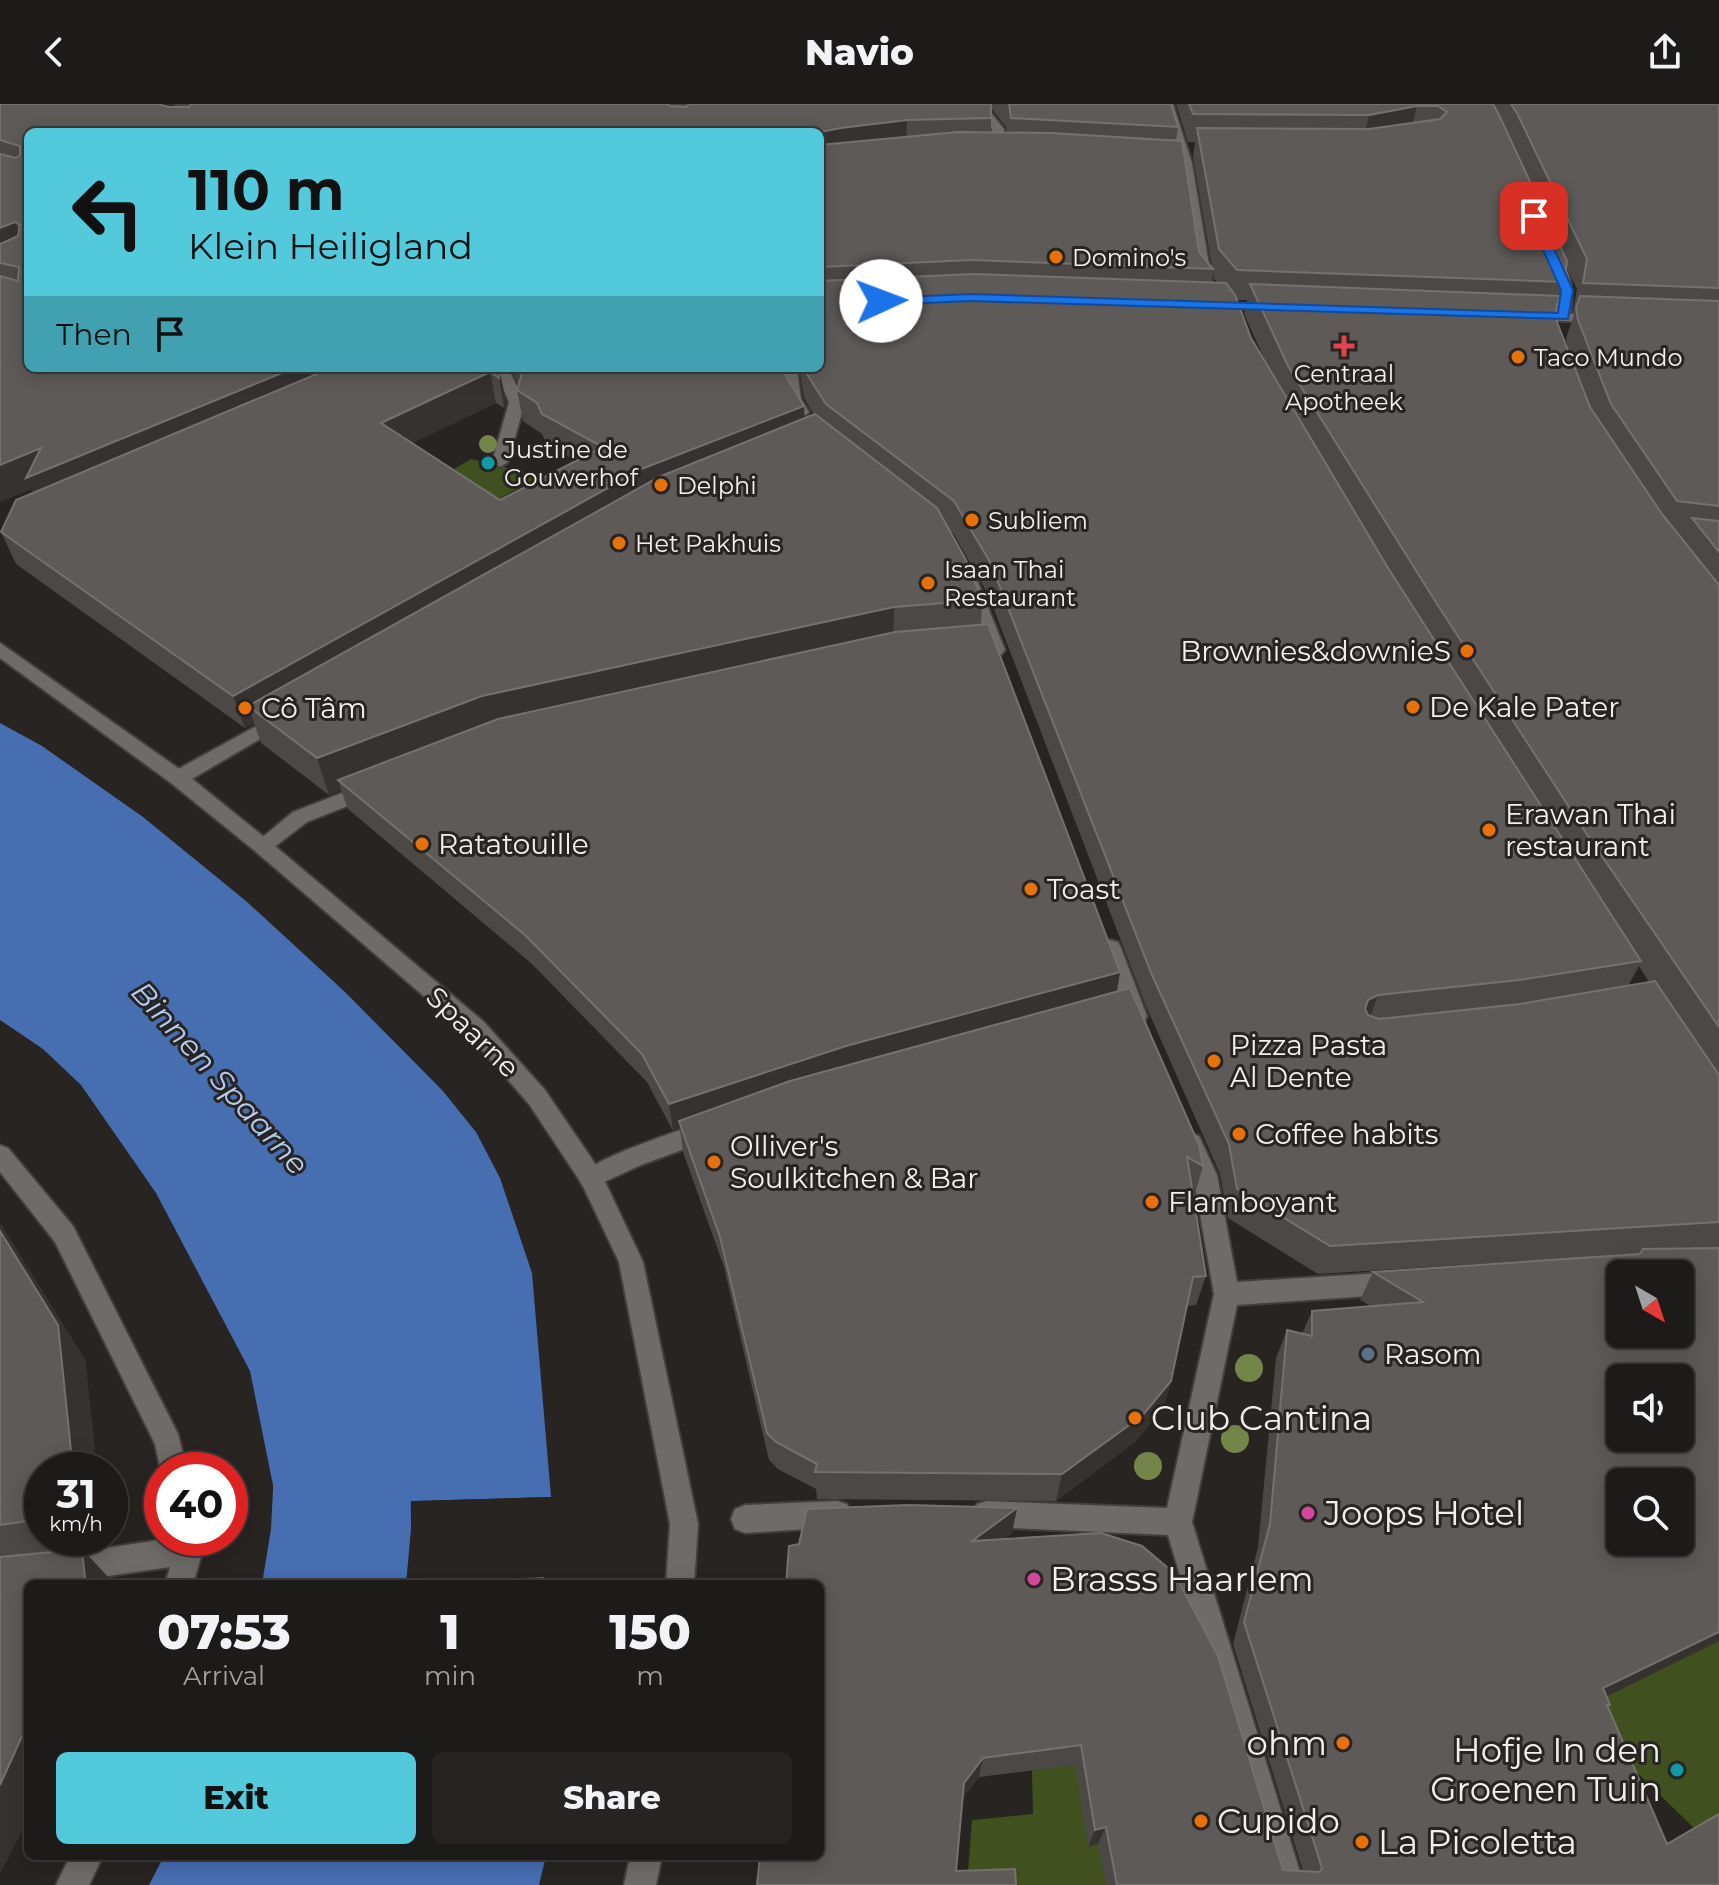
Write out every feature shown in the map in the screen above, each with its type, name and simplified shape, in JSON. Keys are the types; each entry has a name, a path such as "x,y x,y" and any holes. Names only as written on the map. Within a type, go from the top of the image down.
{"street":[{"path":"978,104 998,129 993,153 1015,154"},
{"path":"1167,104 1188,154 1204,281 1214,293"},
{"path":"1170,162 1188,154"},
{"path":"1549,250 1567,290 1556,338"},
{"path":"1517,315 1610,319"},
{"path":"500,462 517,402 503,372"},
{"path":"790,372 793,399 810,426"},
{"path":"957,561 976,595 986,644 1005,673"},
{"name":"Spaarne","path":"0,649 178,778 262,846 476,1028 537,1097 591,1178 631,1262 684,1524 680,1580"},
{"path":"178,778 300,707"},
{"path":"262,846 300,817 385,784"},
{"path":"1105,934 1125,1009 1145,1035"},
{"path":"1181,1119 1205,1175 1227,1294 1178,1522 1288,1885"},
{"path":"591,1178 633,1158 732,1122"},
{"path":"0,1155 64,1234 168,1443 170,1452"},
{"path":"1227,1294 1417,1282"},
{"path":"745,1519 801,1514 861,1514"},
{"path":"966,1514 1178,1522"},
{"path":"47,1570 144,1552"},
{"path":"180,1580 185,1556"},
{"path":"72,1885 85,1860"},
{"path":"640,1885 645,1860"}],"green space":[{"path":"471,459 541,476 491,503 454,469"},
{"name":"Hofje In den Groenen Tuin","path":"1719,1640 1719,1815 1695,1829 1588,1725 1581,1709"},
{"path":"1030,1693 1173,1885 967,1885 972,1820 1033,1814"}],"water":[{"path":"0,723 42,746 143,817 246,901 345,992 442,1090 476,1132 500,1178 532,1273 551,1497 277,1505 250,1371 156,1193 81,1085 43,1049 0,1020"},
{"path":"544,1577 544,1580 455,1580"},
{"path":"162,1860 545,1860 539,1885 149,1885"}],"pier":[{"path":"551,1497 551,1501 275,1509 277,1505"},
{"path":"546,1573 544,1577 337,1580"}],"building":[{"path":"0,104 158,104 189,107 191,104 668,104 686,107 689,104 991,104 991,118 907,120 824,131 824,128 24,128 24,372 284,372 26,478 41,448 0,465 0,276 18,281 19,267 0,263 0,244 18,236 20,225 15,222 0,228 0,154 16,158 20,155 20,146 0,140"},
{"path":"1009,104 1171,104 1178,127 1011,118"},
{"path":"1189,104 1493,104 1567,261 1564,282 1237,270 1219,249 1197,128 1369,129 1440,119 1447,112 1438,106 1417,106 1369,115 1193,114"},
{"path":"1511,104 1719,104 1719,288 1583,283 1587,259"},
{"path":"958,132 1051,133 1182,141 1199,252 1213,269 972,260 824,267 824,145"},
{"path":"973,274 1226,283 1235,295 1251,338 1388,568 1641,961 1519,980 1378,995 1368,1000 1365,1009 1368,1015 1379,1019 1520,1004 1655,981 1719,1075 1719,1222 1330,1246 1237,1189 1229,1144 1152,975 990,562 954,501 826,404 806,372 824,372 824,281"},
{"path":"1250,284 1560,296 1556,308 1557,322 1590,407 1662,514 1719,585 1719,1027 1586,833 1437,604 1288,366"},
{"path":"1580,296 1719,301 1719,506 1677,501 1611,404 1578,320 1576,308"},
{"path":"321,372 490,372 381,423 500,500 603,447 542,414 537,403 517,390 522,372 783,372 804,406 644,468 233,696 1,532 16,500"},
{"path":"815,414 937,508 966,560 982,600 894,607 482,696 317,758 248,706 659,477"},
{"path":"1692,518 1719,521 1719,552"},
{"path":"988,624 1120,972 846,1046 669,1104 642,1054 525,935 338,780 498,719 895,632"},
{"path":"1130,988 1199,1145 1203,1166 1187,1157 1206,1276 1193,1277 1171,1381 1143,1415 1062,1474 815,1472 817,1464 776,1442 767,1433 720,1237 679,1121 790,1081"},
{"path":"0,1231 58,1325 71,1452 24,1452 24,1522 0,1525"},
{"path":"1719,1248 1719,1632 1603,1688 1610,1705 1607,1705 1667,1844 1719,1814 1719,1885 1117,1885 1106,1827 1095,1830 1081,1745 983,1758 964,1783 956,1871 1015,1869 1016,1885 757,1885 760,1860 824,1860 824,1580 786,1580 789,1546 799,1544 807,1509 908,1505 1017,1508 972,1541 1101,1533 1142,1546 1175,1574 1218,1656 1283,1870 1319,1872 1322,1868 1244,1622 1270,1524 1287,1330 1312,1336 1312,1311 1423,1302 1373,1272 1640,1254 1643,1249"},
{"path":"83,1556 84,1580 24,1580 24,1732 0,1785 0,1557"}],"waterway":[{"name":"Binnen Spaarne","path":"335,1580 341,1529 345,1353"}],"place":[{"name":"Domino's","path":"1056,257"},
{"name":"Centraal Apotheek","path":"1344,346"},
{"name":"Taco Mundo","path":"1518,357"},
{"name":"Justine de Gouwerhof","path":"488,463"},
{"name":"Delphi","path":"661,485"},
{"name":"Subliem","path":"972,520"},
{"name":"Het Pakhuis","path":"619,543"},
{"name":"Isaan Thai Restaurant","path":"928,583"},
{"name":"Brownies&downieS","path":"1467,651"},
{"name":"De Kale Pater","path":"1413,707"},
{"name":"Cô Tâm","path":"245,708"},
{"name":"Erawan Thai restaurant","path":"1489,830"},
{"name":"Ratatouille","path":"422,844"},
{"name":"Toast","path":"1031,889"},
{"name":"Pizza Pasta Al Dente","path":"1214,1061"},
{"name":"Coffee habits","path":"1239,1134"},
{"name":"Olliver's Soulkitchen & Bar","path":"714,1162"},
{"name":"Flamboyant","path":"1152,1202"},
{"name":"Rasom","path":"1368,1354"},
{"name":"Club Cantina","path":"1135,1418"},
{"name":"Joops Hotel","path":"1308,1513"},
{"name":"Brasss Haarlem","path":"1034,1579"},
{"name":"ohm","path":"1343,1743"},
{"name":"Hofje In den Groenen Tuin","path":"1677,1770"},
{"name":"Cupido","path":"1201,1821"},
{"name":"La Picoletta","path":"1362,1842"}],"route":[{"path":"881,301 971,297 1563,317 1567,290 1534,216"}]}
